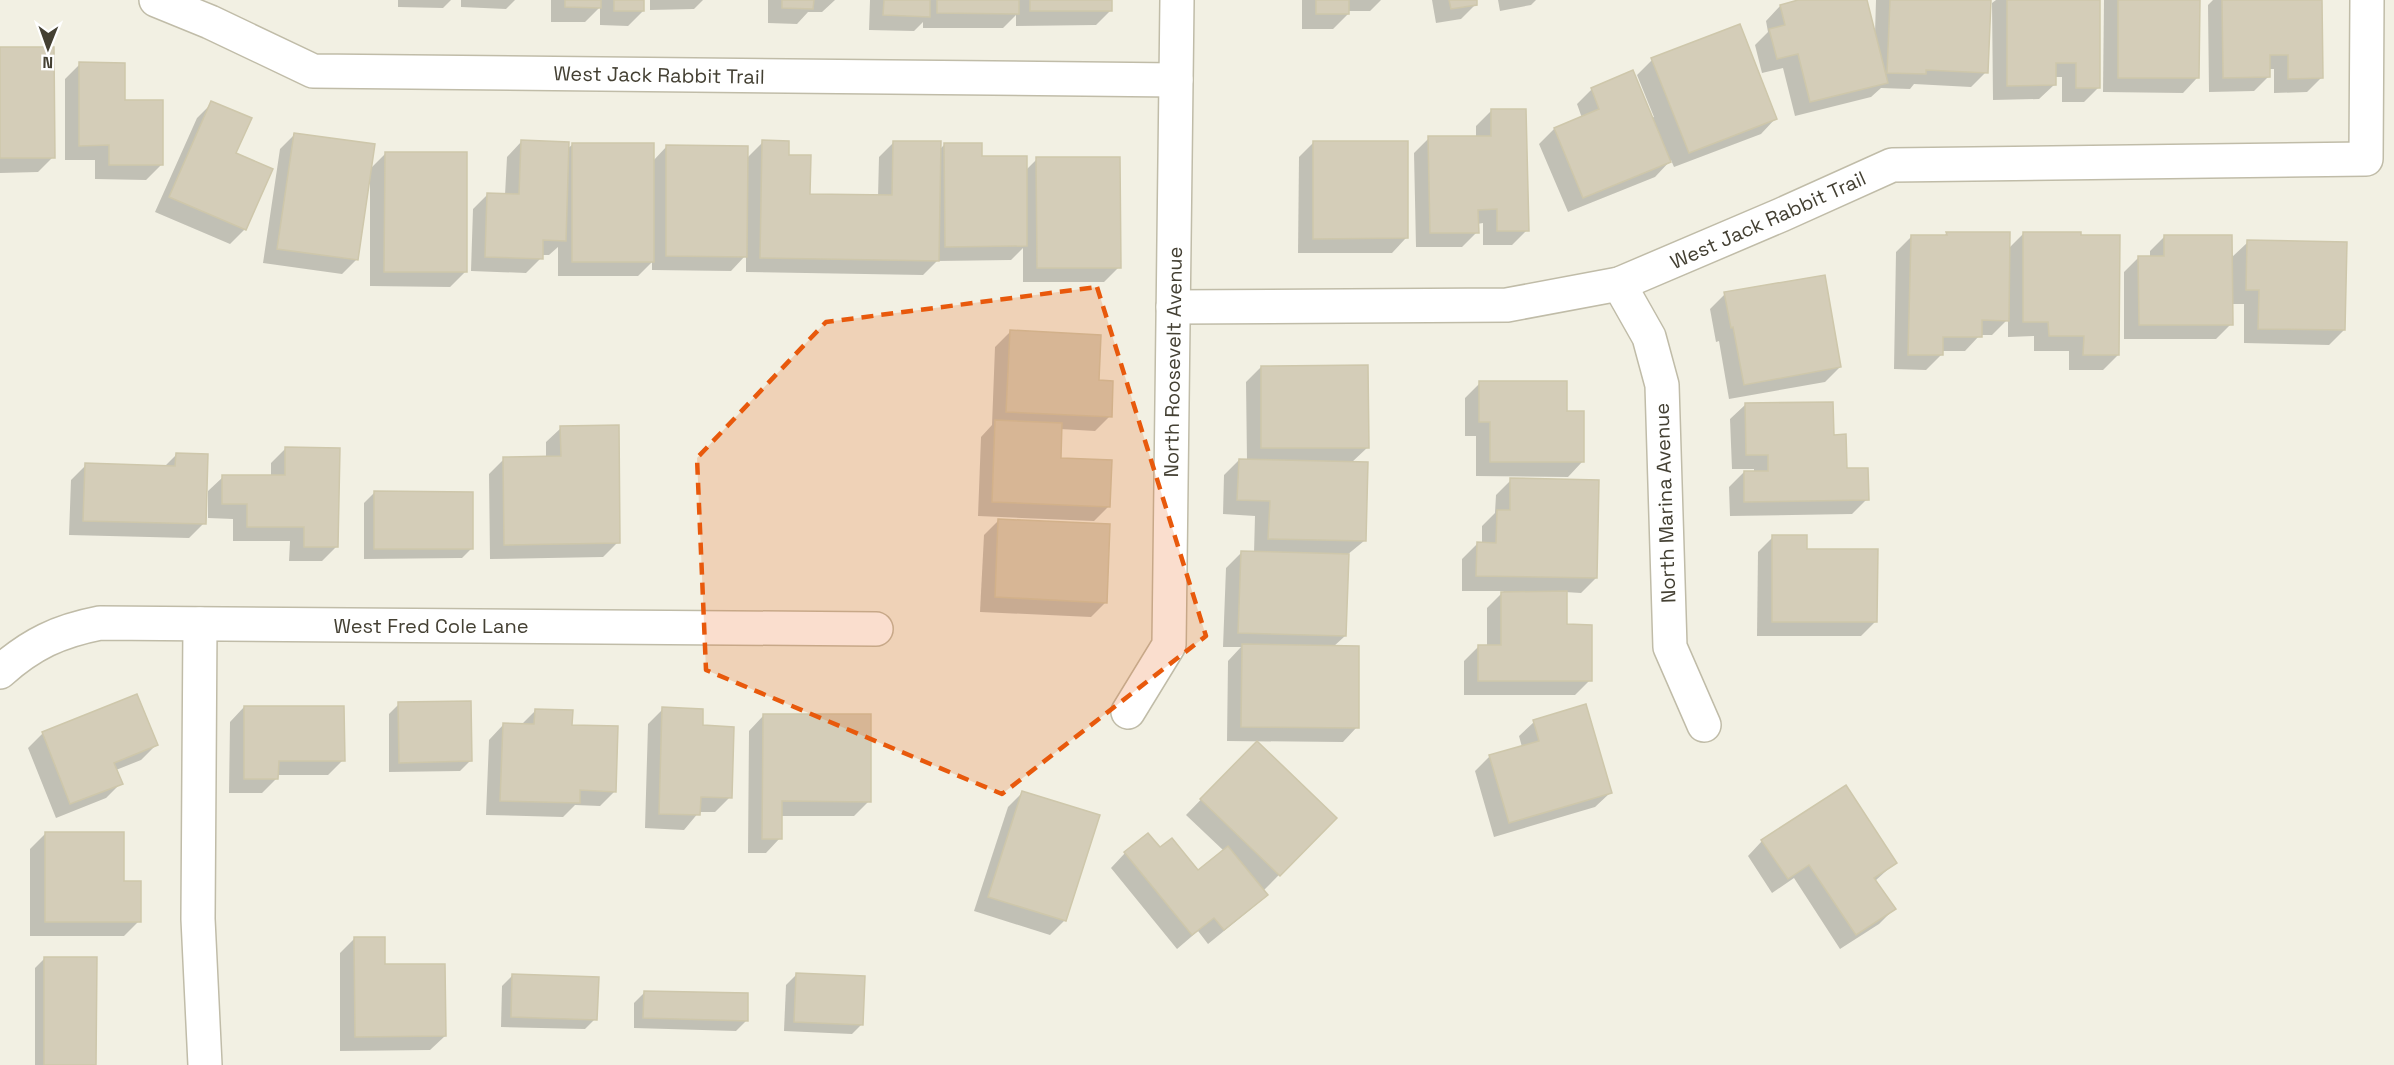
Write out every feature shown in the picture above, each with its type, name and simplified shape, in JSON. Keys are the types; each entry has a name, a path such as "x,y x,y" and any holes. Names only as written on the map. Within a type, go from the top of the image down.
{"street":[{"name":"West Jack Rabbit Trail","path":"156,0 210,22 313,71 1176,80"},
{"name":"North Roosevelt Avenue","path":"1128,712 1169,645 1177,0"},
{"name":"West Jack Rabbit Trail","path":"1173,307 1507,305 1619,285 1892,165 2366,159 2367,0"},
{"name":"North Marina Avenue","path":"1619,285 1649,337 1662,385 1670,647 1704,725"},
{"name":"West Fred Cole Lane","path":"0,672 35,645 70,629 100,623 876,629"},
{"path":"200,624 198,919 205,1065"}],"highlighted area":[{"path":"1097,287 1206,636 1002,794 706,670 697,458 826,322"}],"building":[{"path":"565,0 601,0 601,8 565,7"},
{"path":"614,0 644,0 644,11 614,11"},
{"path":"782,0 814,0 813,9 782,8"},
{"path":"884,0 930,0 930,17 883,15"},
{"path":"937,0 1019,0 1019,14 937,13"},
{"path":"1030,0 1112,0 1112,11 1030,11"},
{"path":"1316,0 1349,0 1349,14 1316,14"},
{"path":"1449,0 1477,0 1477,5 1451,9"},
{"path":"1798,0 1867,0 1888,83 1810,102 1798,54 1777,59 1769,29 1785,25 1780,5"},
{"path":"1890,0 1991,0 1988,73 1926,70 1926,74 1887,73"},
{"path":"2007,0 2100,0 2100,88 2076,88 2076,63 2056,63 2056,85 2007,86"},
{"path":"2118,0 2200,0 2199,78 2118,78"},
{"path":"2222,0 2322,0 2323,78 2288,79 2288,55 2270,55 2270,77 2223,78"},
{"path":"1740,24 1777,119 1689,153 1651,58"},
{"path":"0,47 54,47 55,158 0,158"},
{"path":"79,62 125,63 125,100 163,100 163,165 109,165 109,145 79,146"},
{"path":"1633,70 1671,162 1583,198 1554,128 1599,109 1591,88"},
{"path":"211,101 252,118 236,153 273,169 246,230 169,197"},
{"path":"1491,109 1526,109 1529,231 1497,231 1497,209 1478,210 1479,233 1430,233 1428,136 1491,136"},
{"path":"294,133 375,144 358,260 277,249"},
{"path":"521,140 569,142 566,241 543,240 543,259 485,257 487,193 519,194"},
{"path":"762,140 789,141 789,155 811,155 810,194 892,195 893,141 941,141 939,261 760,258"},
{"path":"1313,141 1408,141 1408,238 1313,239"},
{"path":"572,143 654,143 654,262 572,262"},
{"path":"944,143 982,143 982,156 1027,156 1027,246 945,247"},
{"path":"666,145 748,146 747,257 666,256"},
{"path":"385,152 467,152 467,272 384,272"},
{"path":"1036,157 1120,157 1121,268 1037,268"},
{"path":"1946,232 2010,232 2009,321 1982,320 1982,337 1943,337 1943,355 1908,355 1911,235 1947,235"},
{"path":"2023,232 2120,235 2119,355 2083,355 2084,336 2049,336 2048,322 2023,322"},
{"path":"2164,235 2232,235 2233,325 2139,325 2138,256 2164,256"},
{"path":"2247,240 2347,242 2345,330 2258,329 2259,290 2246,290"},
{"path":"1825,275 1841,367 1744,385 1724,292"},
{"path":"1010,330 1101,335 1099,380 1113,381 1112,417 1006,412"},
{"path":"1368,365 1369,448 1261,448 1261,366"},
{"path":"1479,381 1567,381 1567,411 1584,411 1584,462 1490,462 1490,422 1479,422"},
{"path":"1833,402 1834,435 1846,434 1847,468 1868,468 1869,500 1744,502 1744,471 1768,471 1768,455 1746,455 1745,403"},
{"path":"995,420 1062,423 1061,458 1112,460 1110,507 992,502"},
{"path":"619,425 620,543 504,545 503,457 561,456 560,426"},
{"path":"285,447 340,448 338,547 304,547 304,527 247,527 247,504 222,504 222,475 285,475"},
{"path":"176,453 208,454 206,524 83,521 85,463 175,466"},
{"path":"1239,459 1368,462 1366,541 1268,539 1270,501 1237,500"},
{"path":"1510,478 1599,480 1597,578 1476,576 1477,542 1496,543 1497,510 1510,510"},
{"path":"374,491 473,492 473,549 374,549"},
{"path":"998,519 1110,524 1107,603 995,597"},
{"path":"1772,535 1807,535 1807,549 1878,549 1877,622 1772,622"},
{"path":"1241,551 1349,554 1346,636 1238,633"},
{"path":"1567,591 1567,624 1592,625 1592,681 1478,681 1478,645 1501,645 1501,592"},
{"path":"1242,644 1359,646 1359,728 1241,727"},
{"path":"137,694 158,745 114,763 123,784 70,804 42,732"},
{"path":"471,701 472,761 399,763 398,702"},
{"path":"1586,704 1612,793 1509,823 1489,755 1539,741 1533,720"},
{"path":"244,706 344,706 345,761 279,761 278,779 244,779"},
{"path":"662,707 703,709 703,725 734,727 732,798 701,797 700,815 659,814"},
{"path":"535,709 573,710 572,725 618,726 616,792 580,790 580,803 500,801 503,723 534,724"},
{"path":"763,714 871,714 871,802 782,801 782,839 762,839"},
{"path":"1257,741 1337,818 1280,876 1200,799"},
{"path":"1846,785 1897,863 1874,878 1896,909 1856,935 1809,865 1788,879 1761,840"},
{"path":"1022,791 1100,815 1066,921 988,897"},
{"path":"45,832 124,832 124,881 141,881 141,922 45,922"},
{"path":"1148,833 1160,847 1172,838 1198,870 1228,846 1268,895 1224,930 1214,918 1192,935 1124,852"},
{"path":"354,937 385,937 385,964 445,964 446,1036 355,1037"},
{"path":"44,957 97,957 96,1065 44,1065"},
{"path":"796,973 865,976 863,1025 794,1022"},
{"path":"512,974 599,977 597,1020 511,1017"},
{"path":"644,991 748,993 748,1021 643,1018"}]}
